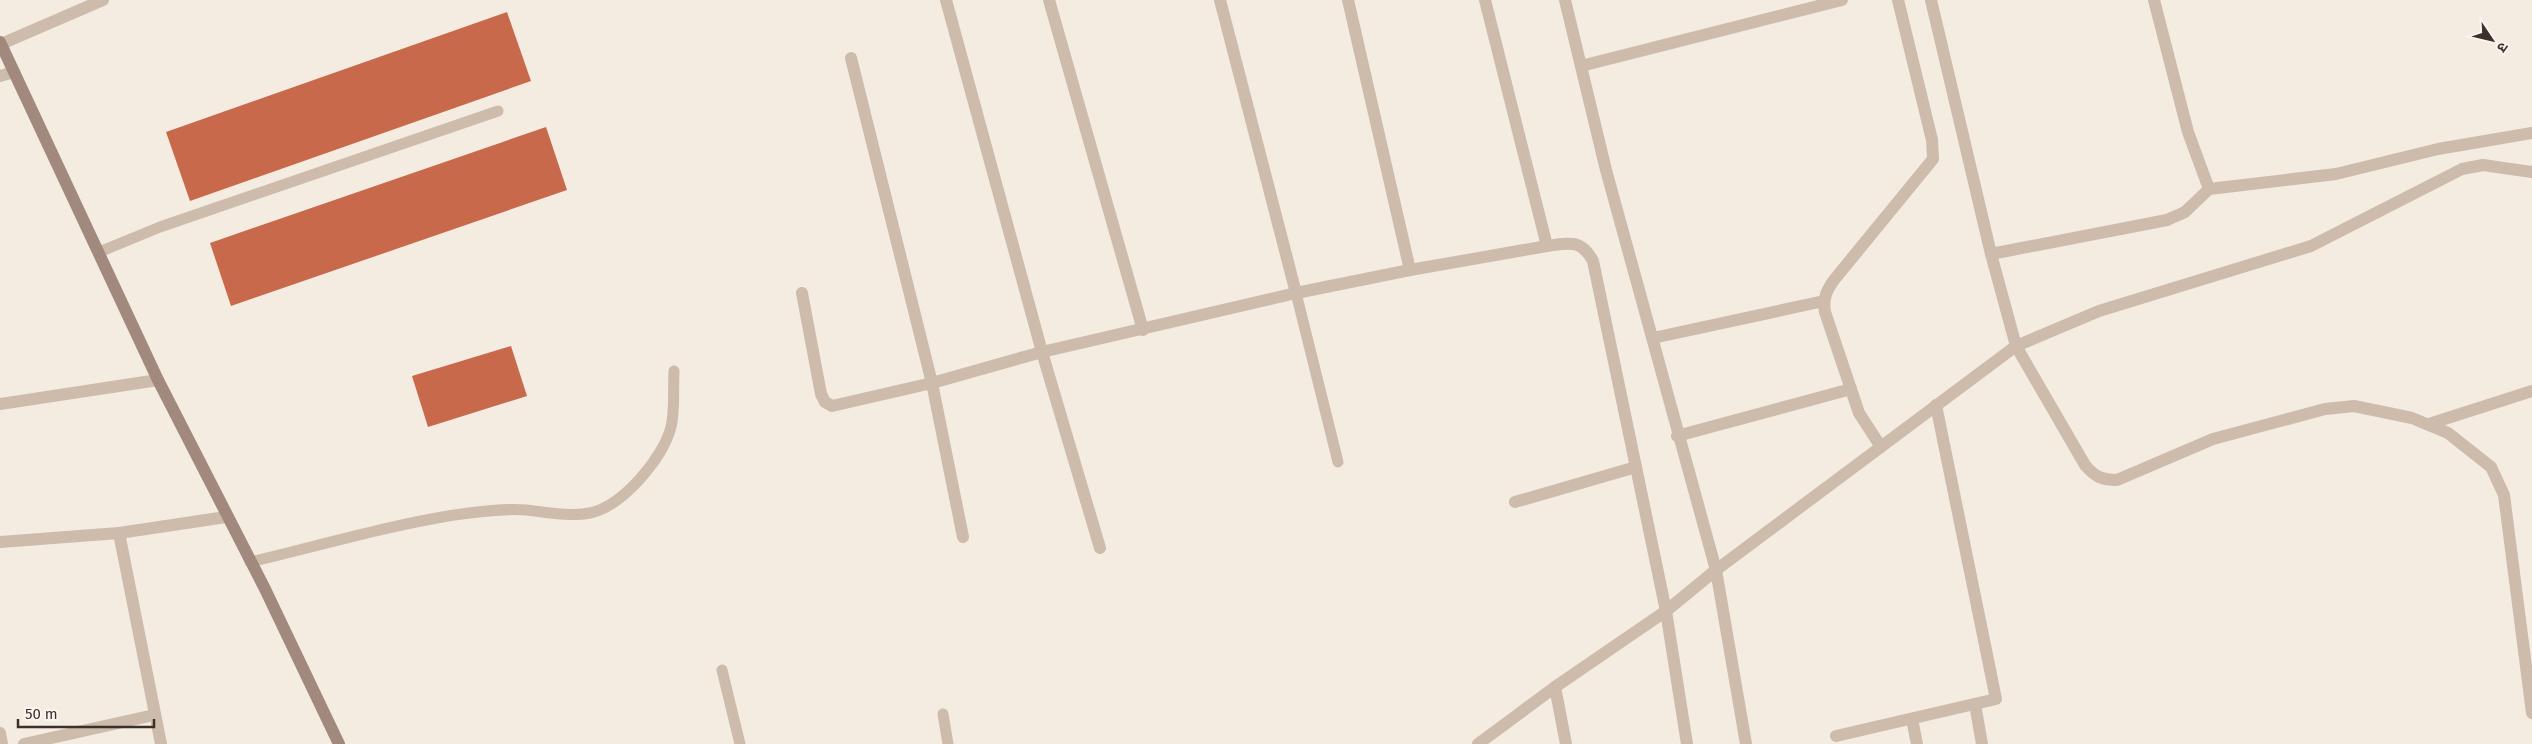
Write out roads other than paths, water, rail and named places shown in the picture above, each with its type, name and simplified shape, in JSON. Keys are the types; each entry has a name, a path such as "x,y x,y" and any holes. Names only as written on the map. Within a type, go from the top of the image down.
{"street":[{"path":"103,0 0,43 158,380 339,744"},
{"path":"946,0 1042,352 1100,548"},
{"path":"1049,0 1143,330"},
{"path":"1220,0 1296,293"},
{"path":"1348,0 1410,270"},
{"path":"1485,0 1547,246"},
{"path":"1565,0 1606,170 1653,338 1677,436 1716,570 1746,744"},
{"path":"1581,66 1842,0"},
{"path":"1881,447 1859,412 1825,312 1824,301 1826,290 1933,159 1932,140 1898,0"},
{"path":"1931,0 2016,346 2085,465 2095,477 2117,480 2213,439 2325,409 2354,406 2412,418 2448,433 2491,467 2500,482 2504,495 2532,713"},
{"path":"2154,0 2188,132 2209,189"},
{"path":"851,58 932,383 963,537"},
{"path":"0,76 14,72"},
{"path":"1992,254 2167,220 2186,212 2209,189 2336,174 2438,150 2532,133"},
{"path":"1478,744 1555,687 1666,611 1716,570 2016,346 2098,311 2311,246 2462,169 2483,165 2532,172"},
{"path":"802,292 822,394 825,402 832,406 932,383 1042,352 1296,293 1410,270 1547,246 1568,243 1579,244 1587,250 1593,262 1666,611 1687,744"},
{"path":"1653,338 1824,301"},
{"path":"0,404 158,380"},
{"path":"1677,436 1851,389"},
{"path":"2429,424 2532,391"},
{"path":"1836,736 1996,699 1936,405"},
{"path":"1515,502 1636,467"},
{"path":"0,542 119,533 226,517"},
{"path":"119,533 154,715 162,744"},
{"path":"1555,687 1566,744"},
{"path":"1975,704 1982,744"},
{"path":"24,744 154,715"},
{"path":"1912,719 1917,744"},
{"path":"0,732 2,744"}],"lane":[{"path":"99,252 160,227 498,111"},
{"path":"1296,293 1338,462"},
{"path":"250,562 455,515 524,510 553,513 590,513 606,506 624,494 640,479 666,442 672,425 674,371"},
{"path":"722,670 740,744"},
{"path":"942,714 948,744"}]}
